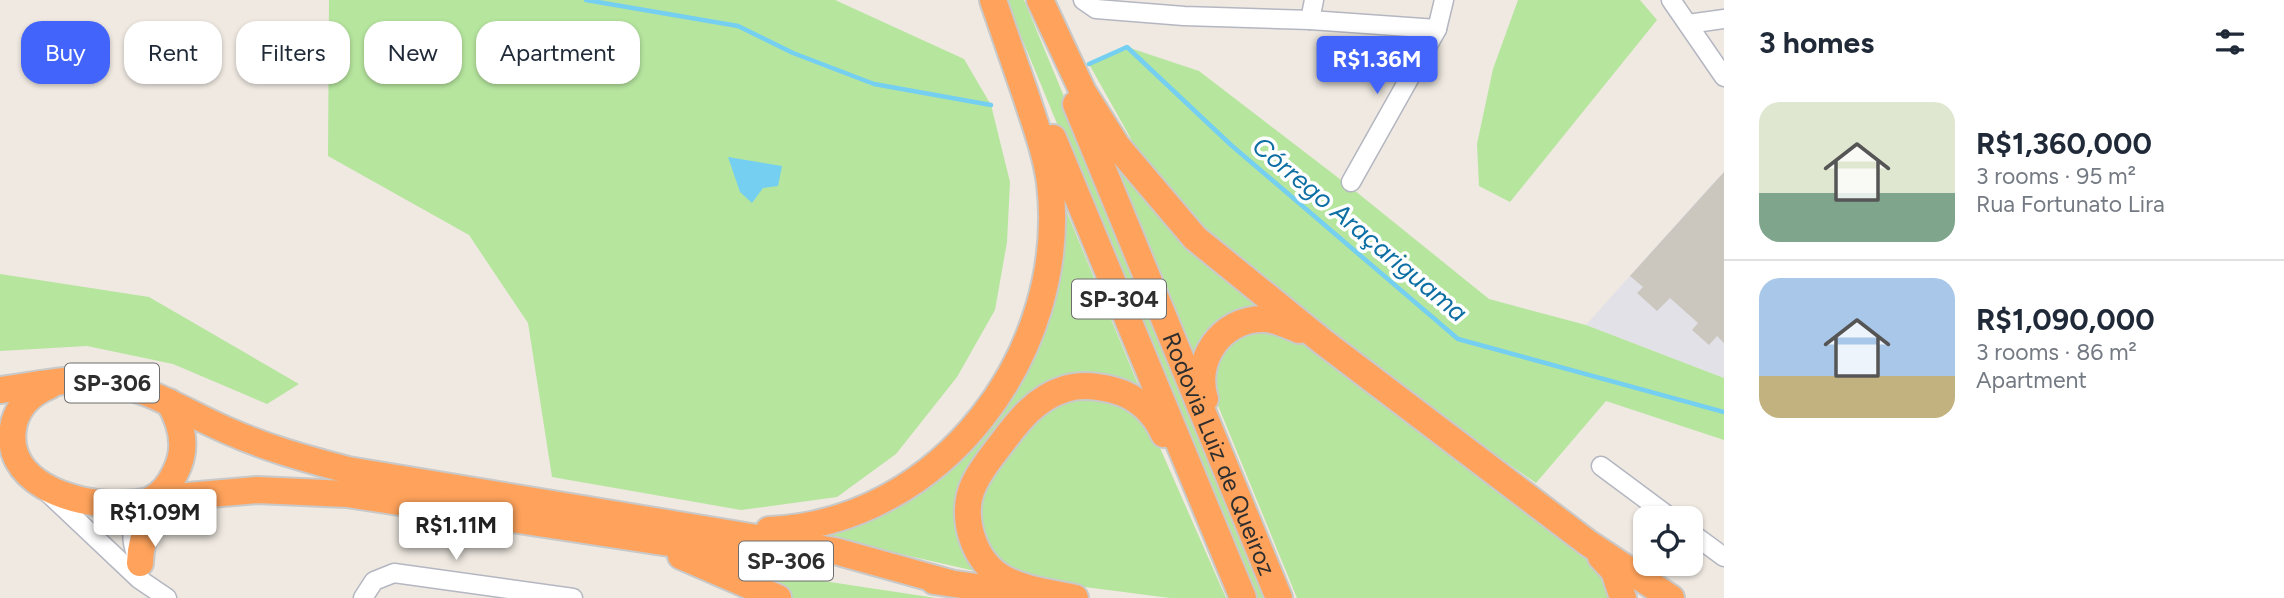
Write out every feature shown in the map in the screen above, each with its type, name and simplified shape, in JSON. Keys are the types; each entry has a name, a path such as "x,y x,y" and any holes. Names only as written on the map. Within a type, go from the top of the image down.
{"highway":[{"path":"715,531 780,530 815,526 855,514 894,494 926,473 964,438 987,413 1019,360 1046,282 1051,244 1051,193 1045,157 995,0"},
{"name":"Rodovia Luiz de Queiroz","path":"995,0 1243,598"},
{"name":"Rodovia Luiz de Queiroz","path":"1032,0 1279,598"},
{"path":"1040,0 1083,92 1117,146 1195,238 1322,341 1588,543 1671,598"},
{"path":"1228,471 1203,393 1203,369 1215,340 1232,327 1260,319 1286,324 1322,341"},
{"name":"SP-306","path":"0,390 75,380 100,381 147,392 286,454 348,470 835,551 950,583"},
{"path":"32,478 13,450 12,433 24,402 37,391 52,384"},
{"path":"1075,598 1022,586 1002,578 989,567 977,551 969,527 968,506 973,485 1021,418 1051,394 1086,386 1120,391 1136,399 1161,426 1243,598"},
{"path":"140,563 142,538 154,517 163,508 162,497 178,468 181,455 180,427 169,402"},
{"name":"SP-306","path":"0,467 32,478 63,496 107,505 162,497 257,490 347,494 623,537 1054,598"},
{"path":"623,537 699,563 778,598"},
{"path":"1588,543 1614,571 1623,598"}],"street":[{"path":"1083,0 1096,9 1186,8 1437,29"},
{"path":"1310,20 1314,0"},
{"path":"1351,182 1437,29 1444,0"},
{"path":"1671,0 1724,77"},
{"path":"1688,24 1724,19"},
{"path":"1601,466 1655,506"},
{"path":"32,478 139,579 165,596"},
{"path":"162,497 133,524 132,542 140,563 165,596"},
{"path":"1703,542 1724,557"},
{"path":"363,598 374,581 394,573 573,598"}],"shaded area":[{"path":"1724,172 1724,378 1586,325 1714,182"}],"green space":[{"path":"329,0 835,0 964,59 991,105 1010,182 1007,242 995,310 957,377 896,454 837,497 741,510 552,477 528,323 469,235 328,156 328,84 350,84 350,21 329,21"},
{"path":"1006,0 1024,0 1272,598 1253,598"},
{"path":"1518,0 1640,0 1657,20 1510,202 1479,186 1477,144 1493,69"},
{"path":"1127,47 1199,71 1349,186 1489,299 1586,325 1724,378 1724,440 1606,401 1536,483 1327,339 1253,278 1153,178 1089,64"},
{"path":"1105,144 1265,307 1195,357 1124,185 1120,182"},
{"path":"1054,181 1144,399 1081,378 975,466 988,574 809,533 870,513 1014,378"},
{"path":"0,274 149,297 299,384 267,404 173,364 87,346 0,351"},
{"path":"1258,327 1292,335 1339,367 1590,556 1615,598 1297,598 1210,386 1223,345"},
{"path":"1085,394 1119,399 1153,432 1226,598 1170,598 1016,578 998,569 973,508 1033,411"},
{"path":"718,565 936,598 791,598"}],"water":[{"path":"728,157 782,166 778,186 763,188 752,203 740,192"}],"building":[{"path":"1724,172 1724,343 1717,336 1709,345 1692,330 1698,323 1670,298 1657,311 1637,293 1643,287 1630,276"}],"waterway":[{"name":"Córrego Araçariguama","path":"586,0 738,26 793,53 874,84 991,105"},
{"name":"Córrego Araçariguama","path":"1089,64 1127,47 1231,145 1458,339 1724,412"}]}
